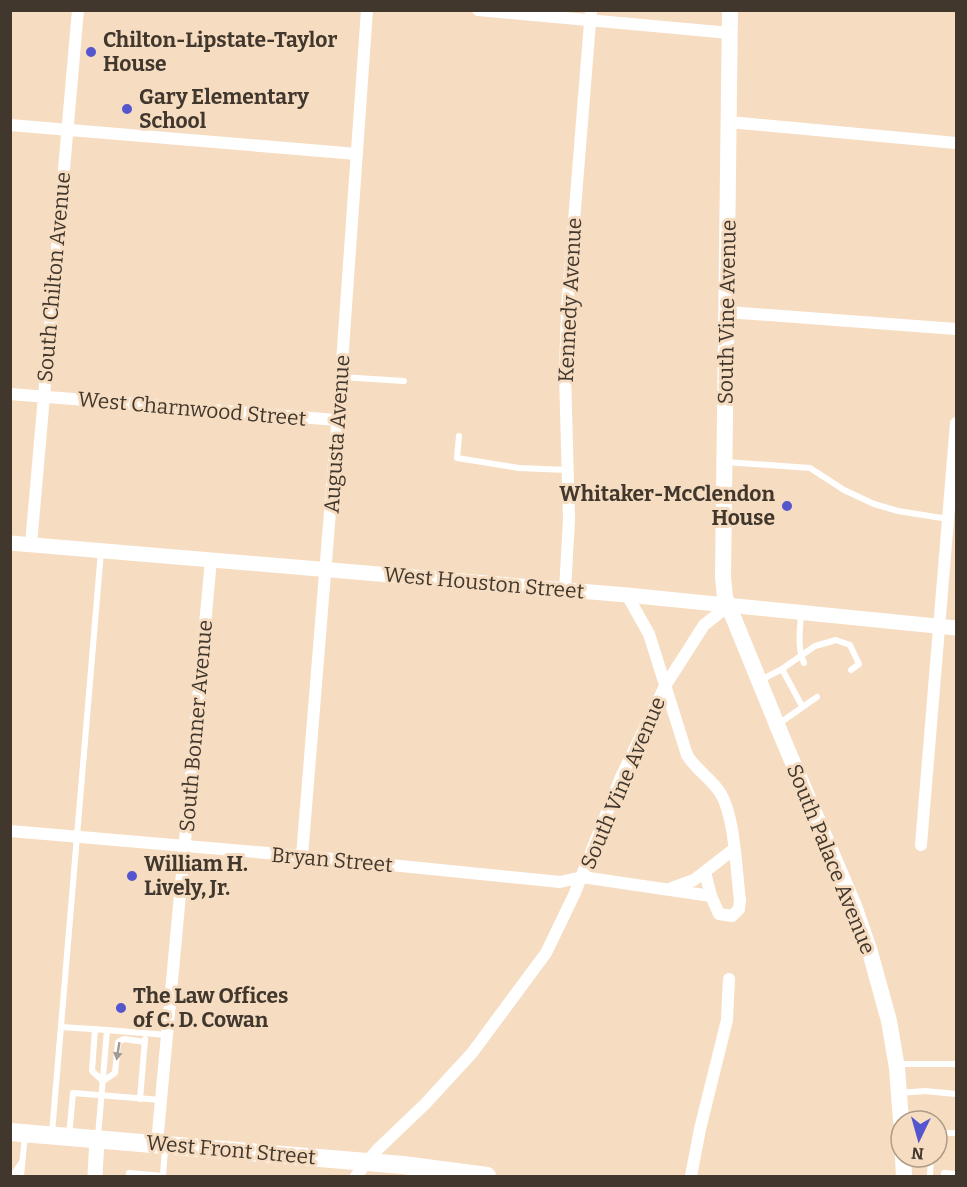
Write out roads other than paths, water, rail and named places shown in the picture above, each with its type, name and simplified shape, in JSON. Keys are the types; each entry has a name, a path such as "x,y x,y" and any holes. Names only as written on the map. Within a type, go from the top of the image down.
{"main road":[{"name":"South Vine Avenue","path":"728,606 723,577 730,10"},
{"name":"South Palace Avenue","path":"728,606 864,933 882,994 896,1064 901,1109"},
{"name":"West Front Street","path":"18,1132 161,1144 361,1169 403,1165 487,1176"}],"street":[{"name":"South Chilton Avenue","path":"31,544 78,10"},
{"name":"Augusta Avenue","path":"302,856 341,377 367,10"},
{"path":"478,10 590,16 730,33"},
{"name":"Kennedy Avenue","path":"566,590 567,308 590,16"},
{"path":"729,122 957,142"},
{"path":"10,125 357,154"},
{"path":"727,312 957,329"},
{"name":"West Charnwood Street","path":"10,394 337,420"},
{"path":"921,845 957,423"},
{"name":"West Houston Street","path":"10,543 627,595 957,628"},
{"name":"South Bonner Avenue","path":"161,1144 161,1100 211,560"},
{"path":"627,595 649,634 687,755 692,763 715,785 728,808 740,900 738,909 732,916 719,914 711,896 705,872"},
{"name":"South Vine Avenue","path":"361,1169 472,1053 554,938 582,877 621,777 665,686 704,625 728,606"},
{"name":"Bryan Street","path":"10,831 302,856 560,882 582,877 711,896"},
{"path":"664,889 686,884 734,849"},
{"path":"691,1176 727,1020 729,979"},
{"path":"94,1176 97,1139"}],"lane":[{"path":"341,377 404,381"},
{"path":"459,436 457,459 519,468 568,470"},
{"path":"725,462 810,468 844,490 874,504 898,512 949,520"},
{"path":"60,1136 61,1027 101,550"},
{"path":"801,614 799,636 804,663"},
{"path":"759,681 782,669 801,655 836,640 850,645 859,664 851,669"},
{"path":"782,669 802,706"},
{"path":"777,725 817,697"},
{"path":"61,1027 167,1035"},
{"path":"95,1029 92,1071 103,1081"},
{"path":"97,1139 107,1030"},
{"path":"140,1099 146,1033"},
{"path":"103,1081 115,1073 118,1042 124,1039 145,1042"},
{"path":"896,1064 957,1064"},
{"path":"899,1093 925,1091 957,1094"},
{"path":"60,1136 73,1093 161,1100"},
{"path":"18,1132 23,1161 21,1176"},
{"path":"129,1176 129,1173 163,1176 161,1144"},
{"path":"14,1176 23,1161"},
{"path":"944,1176 944,1173 956,1174 957,1167"},
{"path":"904,1176 911,1176"}],"place":[{"name":"Chilton-Lipstate-Taylor House","path":"91,52"},
{"name":"Gary Elementary School","path":"127,109"},
{"name":"Whitaker-McClendon House","path":"787,506"},
{"name":"William H. Lively, Jr.","path":"132,876"},
{"name":"The Law Offices of C. D. Cowan","path":"121,1008"}]}
